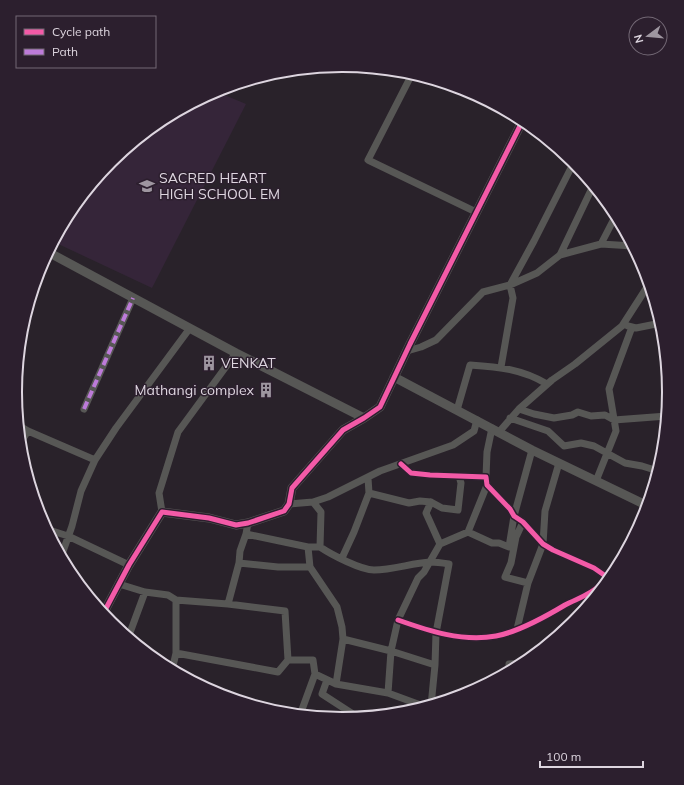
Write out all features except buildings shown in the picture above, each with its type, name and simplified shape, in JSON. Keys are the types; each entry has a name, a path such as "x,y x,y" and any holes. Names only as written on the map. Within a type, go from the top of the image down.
{"street":[{"path":"409,80 368,160 476,212"},
{"path":"162,512 209,518 236,525 248,523 284,511 289,504 292,488 343,430 380,407 520,126"},
{"path":"500,367 513,298 510,285 571,169"},
{"path":"560,255 590,191"},
{"path":"601,244 612,222"},
{"path":"407,351 436,340 483,292 510,285 536,273 560,255 601,244 625,244"},
{"path":"53,255 236,353 364,418"},
{"path":"388,693 391,651 398,620 418,578 424,572 440,544 468,532 487,485 487,452 496,430 547,384 575,364 622,326 645,290"},
{"path":"84,409 133,298"},
{"path":"622,326 636,328 655,324"},
{"path":"596,481 616,432 609,389 632,327"},
{"path":"63,549 81,491 95,460 116,428 190,328"},
{"path":"106,608 129,565 162,512 159,492 178,432 236,353"},
{"path":"457,410 470,365 500,367 533,376 547,384"},
{"path":"394,377 532,450 642,503"},
{"path":"519,409 554,418 572,415 578,412 591,416 605,416 614,420 661,416"},
{"path":"510,418 548,431 564,446 581,443 594,446 625,463 652,469"},
{"path":"289,504 314,502 328,497 380,472 453,445 474,431 477,420"},
{"path":"25,429 95,460"},
{"path":"25,435 28,431"},
{"path":"528,583 505,577 511,563 514,516 532,450"},
{"path":"517,629 528,583 543,544 546,511 559,463"},
{"path":"401,464 411,473 486,477"},
{"path":"369,493 409,503 420,501 432,502 442,508 458,510 460,483 459,476"},
{"path":"342,558 369,493 368,478"},
{"path":"487,485 510,509 514,516 523,522 543,544 594,568 604,575"},
{"path":"314,502 321,512 320,547"},
{"path":"432,502 426,513 440,544"},
{"path":"511,547 523,522"},
{"path":"228,604 239,563 240,550 246,534 248,523"},
{"path":"54,531 68,536 129,565"},
{"path":"468,532 492,543 499,543 511,547"},
{"path":"246,534 320,547 335,557 342,558 354,565 373,570 430,562 449,564 436,633 431,700"},
{"path":"308,546 310,567 337,607 342,627 343,639 336,684"},
{"path":"239,563 278,567 310,567"},
{"path":"120,584 145,592 168,595 176,600 228,604 285,611 288,660 278,672 176,653"},
{"path":"398,620 436,633 467,638 496,636 517,629 594,589"},
{"path":"130,632 145,592"},
{"path":"173,665 176,653 176,600"},
{"path":"343,639 391,651 434,665"},
{"path":"288,660 313,660 315,674 302,710"},
{"path":"315,674 336,684 388,693 417,704"},
{"path":"327,680 322,694 350,712"}],"shaded area":[{"name":"SACRED HEART HIGH SCHOOL EM","path":"225,95 246,104 152,288 59,244 76,215 101,182 131,152 164,126 182,115"}],"marked path":[{"path":"84,409 133,298"}],"cycle path":[{"path":"106,608 129,565 162,512 209,518 236,525 248,523 284,511 289,504 292,488 343,430 380,407 410,344 520,126"},
{"path":"401,464 411,473 486,477 487,485 510,509 514,516 523,522 543,544 594,568 604,575"},
{"path":"398,620 422,628 458,636 471,638 496,636 531,624 594,590"}],"place":[{"name":"SACRED HEART HIGH SCHOOL EM","path":"147,186"},
{"name":"VENKAT","path":"209,363"},
{"name":"Mathangi complex","path":"266,390"}]}
